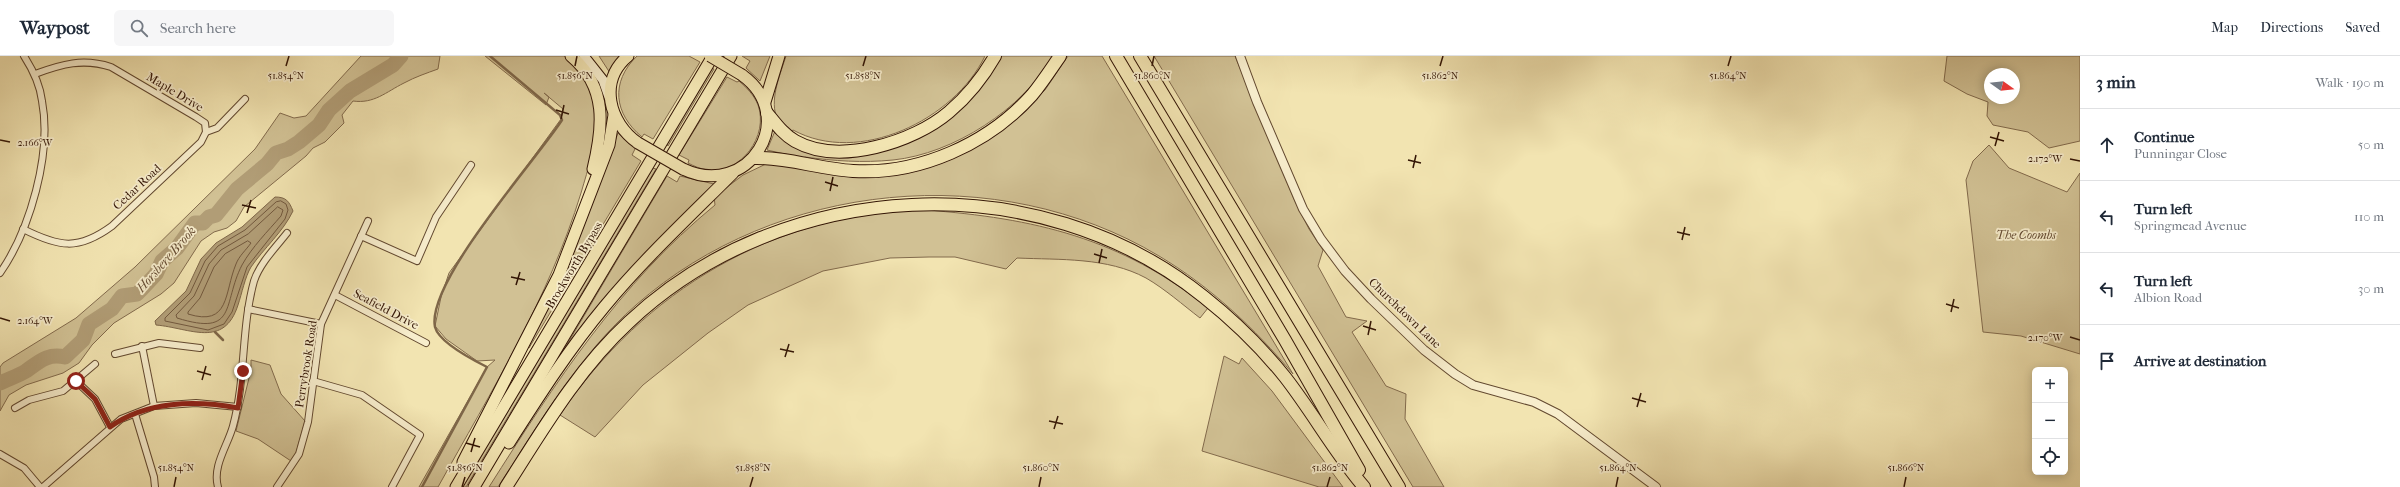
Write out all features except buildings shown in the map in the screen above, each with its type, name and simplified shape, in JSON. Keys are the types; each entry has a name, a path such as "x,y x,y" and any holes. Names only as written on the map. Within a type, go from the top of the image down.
{"highway":[{"path":"571,56 587,74 596,92 601,116 599,148 584,210"},
{"path":"628,56 615,74 609,98 614,116 621,128 638,143 683,169 709,176 733,173"},
{"path":"710,56 754,84 766,108 791,138 812,148 854,150 881,145 916,133 950,112 979,81 995,56"},
{"name":"Brockworth Bypass","path":"456,487 713,56"},
{"path":"474,487 731,56"},
{"path":"480,487 553,374 596,317 657,249 733,173 754,158 764,138 766,108 779,56"},
{"path":"754,158 773,158 826,168 854,171 882,170 907,166 945,155 994,130 1032,95 1060,56"},
{"path":"1116,56 1285,340 1368,487"},
{"path":"1140,56 1399,487"},
{"path":"449,487 544,306 609,145 614,116"},
{"path":"506,487 569,390 594,358 634,317 690,276 742,247 799,224 866,208 930,204 991,208 1057,222 1122,246 1170,272 1218,308 1267,356 1285,377 1364,487"}],"main road":[{"path":"584,56 603,80 609,98"}],"street":[{"path":"0,274 23,229 41,167 43,145 42,102 35,74 24,56"},
{"name":"Churchdown Lane","path":"1240,56 1257,102 1303,209 1321,239 1345,271 1371,299 1424,350 1455,374 1473,385 1534,402 1558,414 1656,487"},
{"name":"Maple Drive","path":"35,74 64,63 80,61 96,62 111,67 196,116 204,123 206,132"},
{"name":"Cedar Road","path":"23,229 47,240 63,244 80,243 97,236 112,226 201,142 206,132 217,128 245,99"},
{"path":"361,236 417,261 436,216 471,165"},
{"name":"Perrybrook Road","path":"280,486 299,454 308,422 321,324 368,221"},
{"path":"218,487 216,471 233,428 242,388 248,309 255,279 263,264 287,233"},
{"name":"Seafield Drive","path":"335,295 426,343"},
{"path":"248,309 321,324"},
{"path":"115,354 142,346 159,343 200,348"},
{"path":"142,346 154,406"},
{"path":"15,408 29,400 63,391 95,364"},
{"path":"76,381 95,399 110,427"},
{"path":"313,381 362,395 420,435 392,487"},
{"path":"43,487 121,419 154,406 196,403 238,408"},
{"path":"135,414 154,477 155,487"},
{"path":"0,454 24,468 40,487"}],"green space":[{"path":"361,56 440,56 438,69 412,79 374,99 367,101 353,101 342,115 344,123 325,142 313,148 306,156 244,207 236,221 227,228 214,232 201,241 174,283 161,294 114,323 92,345 79,363 63,373 26,385 9,395 0,411 0,367 3,363 76,318 135,267 255,149 280,113 294,118 306,116"},
{"path":"485,56 566,56 583,76 591,91 596,107 597,126 592,155 568,232 536,307 498,380 438,487 419,487 487,367 495,360 477,361 446,339 435,326 441,297 449,273 561,119 563,109 549,97 546,105"},
{"path":"599,56 620,56 610,73"},
{"path":"637,56 689,56 700,62 653,139 644,134 642,137 633,128 621,108 619,98 619,87 622,76"},
{"path":"742,56 770,56 760,81 746,68 750,61"},
{"path":"786,56 985,56 971,79 951,100 928,117 902,130 875,139 846,143 819,140 793,130 789,133 779,120 776,115 774,101 779,77"},
{"path":"998,56 1053,56 1024,94 1005,111 984,126 939,149 916,156 893,160 871,161 803,158 767,150 775,131 832,153 928,131"},
{"path":"1068,56 1102,56 1293,374 1231,309 1196,281 1159,256 1096,225 1029,205 960,196 890,198 821,209 754,231 692,263 636,305 615,325 578,368 544,415 498,487 489,487 564,373 619,302 648,268 680,236 715,205 714,197 743,175 768,163 891,174 919,170 947,160 1025,110 1045,90"},
{"path":"1154,56 1235,56 1294,199 1309,229 1323,250 1318,266 1346,317 1367,321 1352,332 1386,386 1406,394 1405,419 1444,487 1413,487"},
{"path":"1947,56 2080,56 2080,141 2049,148 2028,132 1993,125 1987,116 1988,104 2020,104 2020,68 1984,68 1984,100 1967,94 1944,81"},
{"path":"711,68 714,69 668,146 667,144"},
{"path":"727,77 737,82 739,81 754,98 758,105 760,117 759,129 756,140 750,151 741,159 731,166 720,170 702,169 688,163 689,160 679,155"},
{"path":"618,133 635,149 632,155 641,161 529,348 527,347 598,186"},
{"name":"The Coombs","path":"1989,145 2009,168 2067,192 2080,173 2080,354 2021,336 1983,332 1966,180 1973,161"},
{"path":"653,168 656,169 466,487 462,487"},
{"path":"667,176 677,182 680,176 714,184 553,368"},
{"path":"925,210 1003,219 1040,226 1075,236 1109,248 1142,264 1175,284 1208,308 1200,318 1167,292 1146,278 1131,271 1099,263 1017,258 1006,269 955,257 890,258 823,271 748,305 708,333 643,385 595,437 560,415 594,370 631,331 673,296 717,267 765,243 816,226 869,215"},
{"path":"1224,356 1239,364 1242,358 1272,391 1343,487 1319,487 1202,451"},
{"path":"251,360 270,365 281,394 305,421 296,453 291,461 258,439 236,431 251,370"}],"water":[{"path":"275,197 287,200 293,211 279,233 251,267 232,319 224,327 215,331 204,333 156,325 155,321 186,291 201,259 216,243 242,227"}],"waterway":[{"name":"Horsbere Brook","path":"0,383 23,373 48,357 65,357 83,340 89,324 112,309 122,296 137,294 142,289 156,274 162,261 177,248 195,223 203,223 209,217 216,215 237,189 267,164 276,153 288,149 299,142 319,125 329,110 350,91 393,65 401,56"},
{"path":"422,487 487,367 457,350 443,339 435,327 437,307 447,281 464,252 562,120 560,115 490,56"},
{"path":"215,332 223,340"}],"route":[{"path":"76,381 95,399 110,427 121,419 154,406 196,403 226,405 238,408 242,388 243,371"}]}
